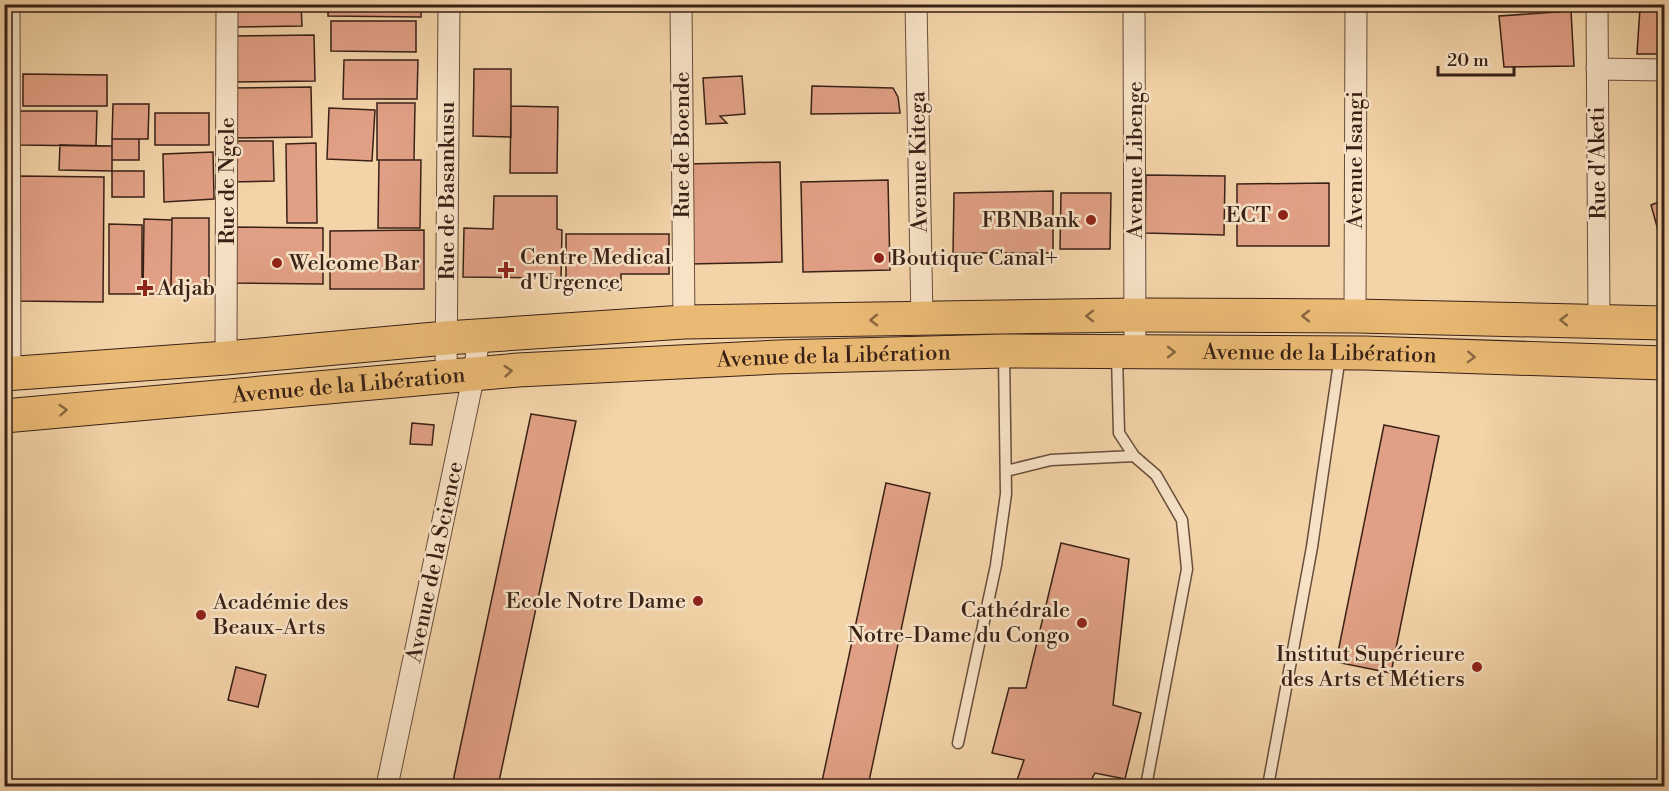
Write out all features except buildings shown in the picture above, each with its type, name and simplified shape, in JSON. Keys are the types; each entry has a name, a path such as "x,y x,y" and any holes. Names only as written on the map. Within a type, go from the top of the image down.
{"main road":[{"name":"Avenue de la Libération","path":"7,374 226,358 446,338 684,322 1135,315 1355,316 1665,323"},
{"name":"Avenue de la Libération","path":"4,416 518,370 777,357 1004,351 1340,353 1665,363"}],"street":[{"path":"7,374 9,4"},
{"name":"Rue de Ngele","path":"226,358 227,4"},
{"name":"Rue de Basankusu","path":"449,4 446,338 460,375"},
{"name":"Rue de Boende","path":"681,4 684,322"},
{"name":"Avenue Kitega","path":"916,4 922,319"},
{"name":"Avenue Libenge","path":"1126,352 1135,315 1134,4"},
{"name":"Avenue Isangi","path":"1355,316 1356,4"},
{"name":"Rue d'Aketi","path":"1597,4 1599,321"},
{"path":"1597,69 1665,70"},
{"name":"Avenue de la Science","path":"387,786 460,375 479,336"}],"lane":[{"path":"958,743 996,565 1006,494 1004,351"},
{"path":"1126,352 1119,433 1134,456 1156,475 1182,520 1187,569 1146,786"},
{"path":"1268,786 1311,547 1340,353"},
{"path":"1006,471 1051,460 1134,456"}],"place":[{"name":"ECT","path":"1283,215"},
{"name":"FBNBank","path":"1091,220"},
{"name":"Boutique Canal+","path":"879,258"},
{"name":"Welcome Bar","path":"277,263"},
{"name":"Centre Medical d'Urgence","path":"506,270"},
{"name":"Adjab","path":"145,288"},
{"name":"Ecole Notre Dame","path":"698,601"},
{"name":"Académie des Beaux-Arts","path":"201,615"},
{"name":"Cathédrale Notre-Dame du Congo","path":"1082,623"},
{"name":"Institut Supérieure des Arts et Métiers","path":"1477,667"}]}
